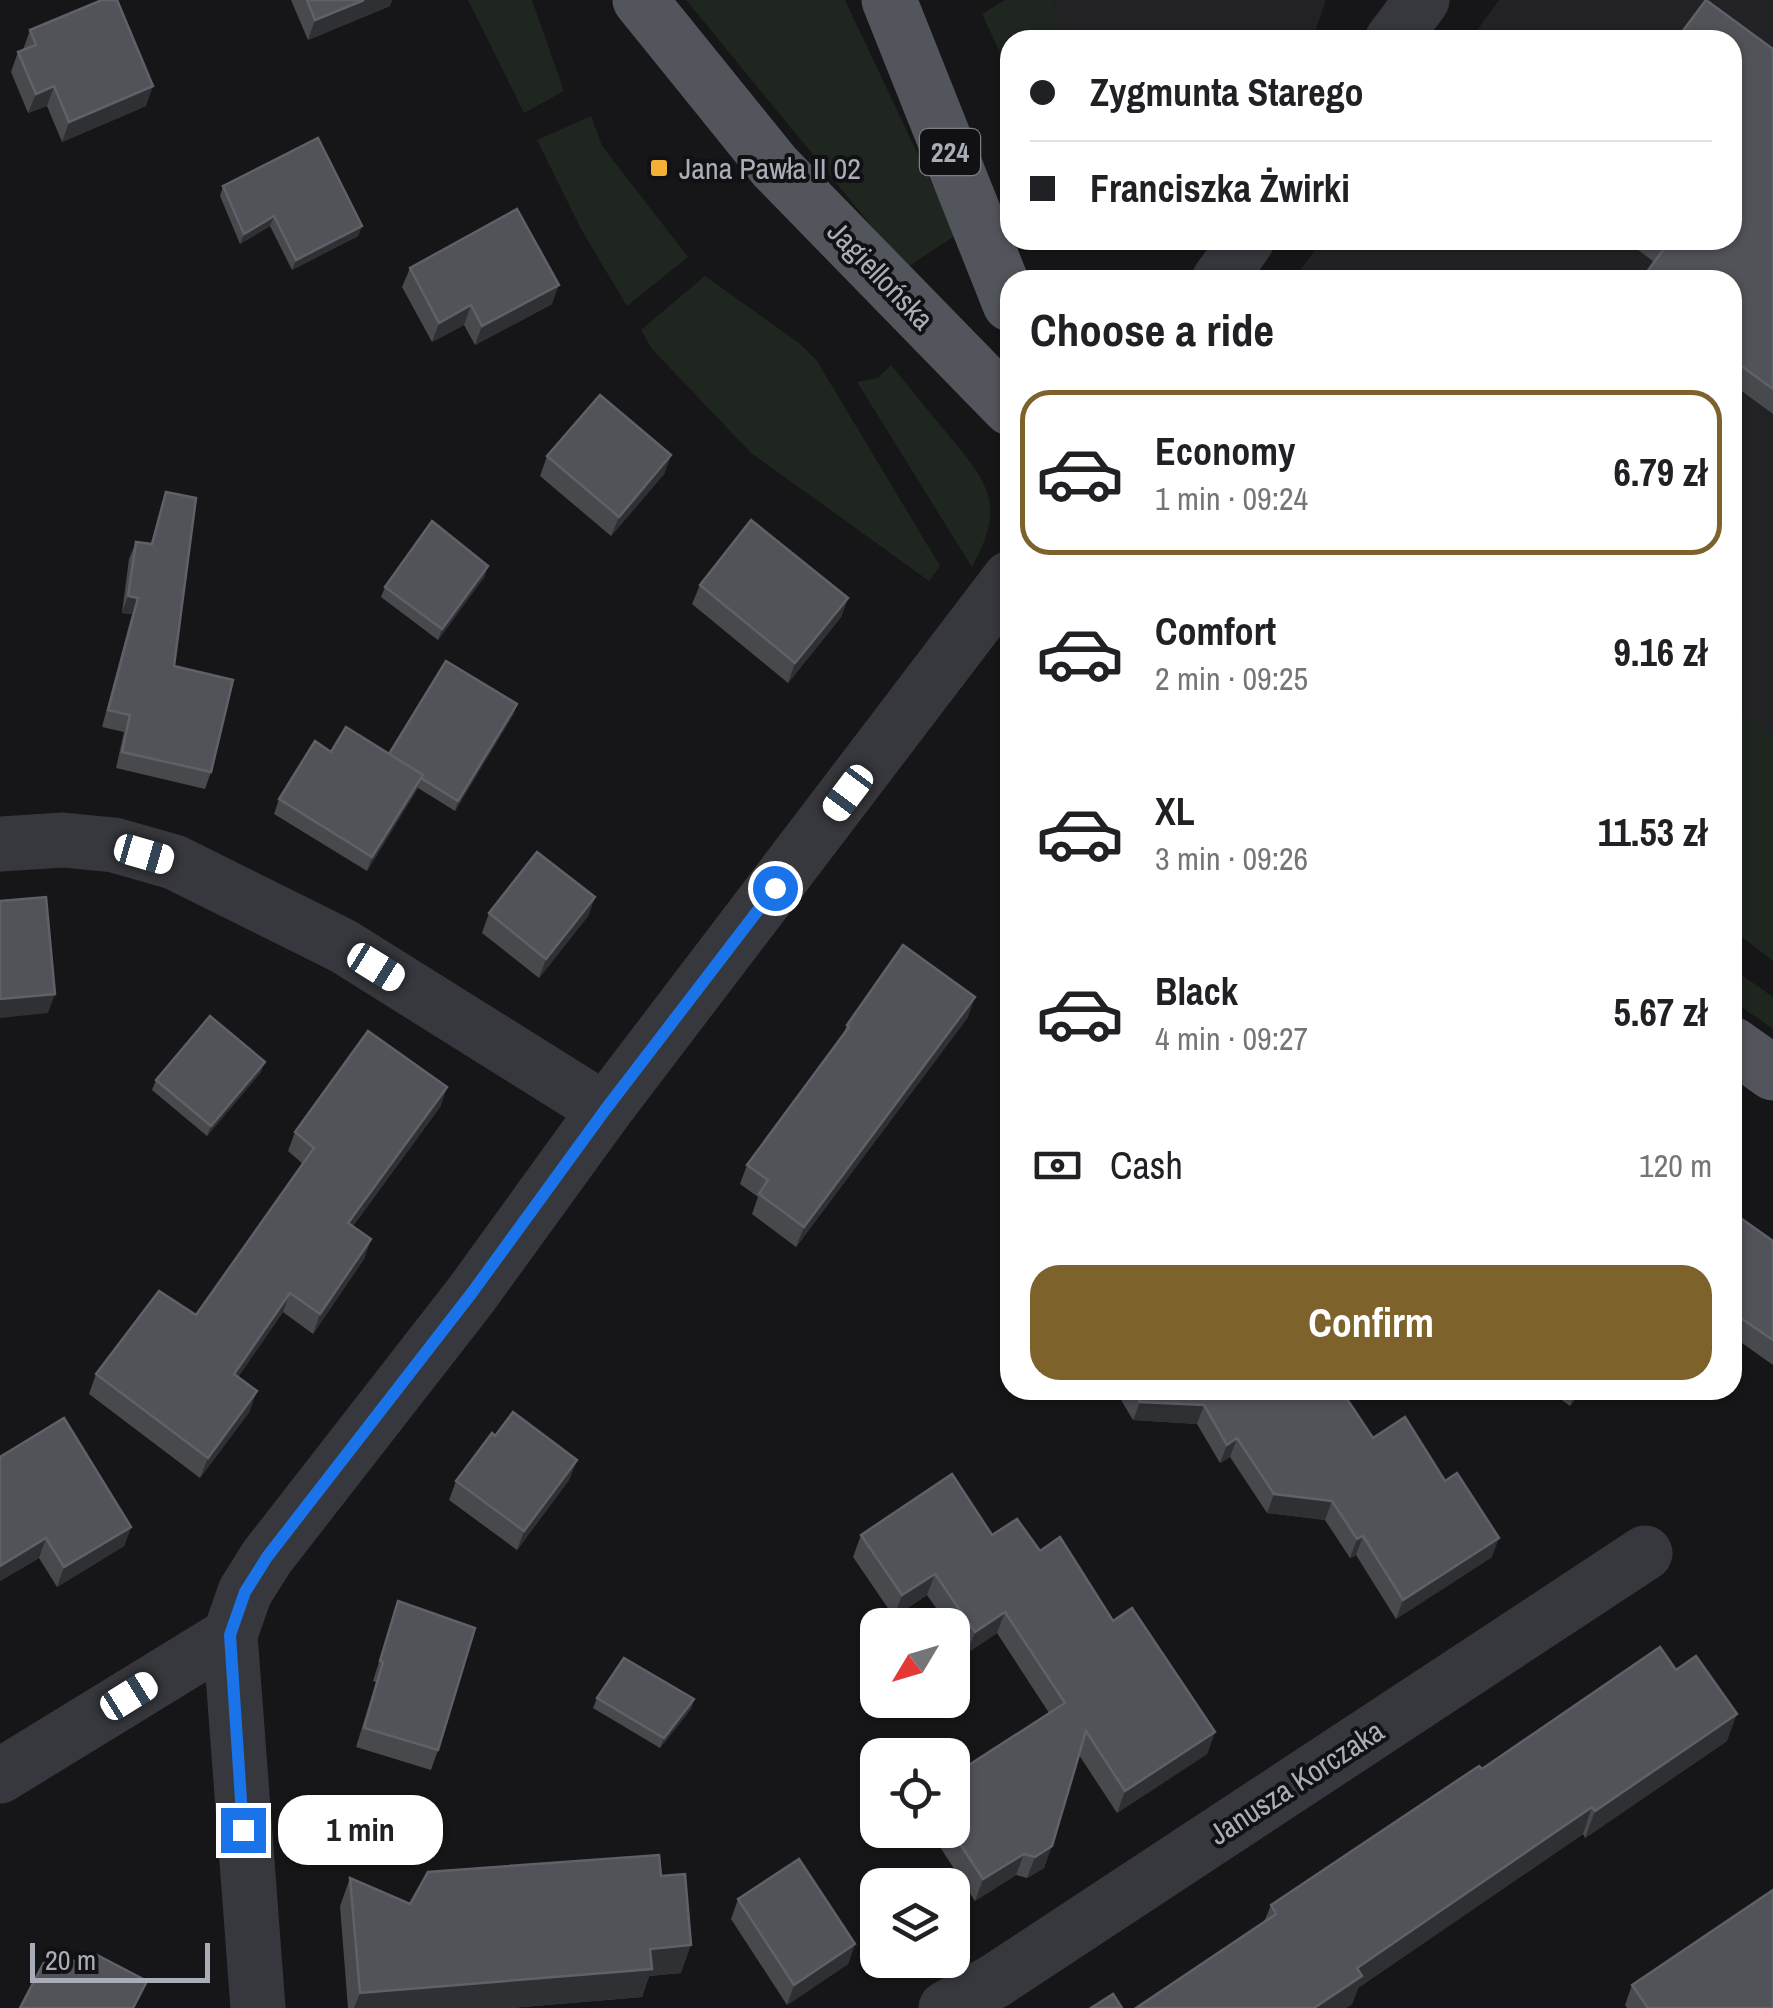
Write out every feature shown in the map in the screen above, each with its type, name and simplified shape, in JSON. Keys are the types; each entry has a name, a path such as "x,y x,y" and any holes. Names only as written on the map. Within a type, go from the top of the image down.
{"main road":[{"name":"Jagiellońska","path":"640,0 775,167 1000,398"},
{"name":"224","path":"888,0 1000,279"},
{"path":"1742,1051 1773,1073"}],"street":[{"path":"1400,30 1422,0"},
{"path":"258,2008 230,1635 245,1592 267,1557 471,1294 605,1110 1000,591"},
{"path":"0,844 64,840 114,845 174,862 343,946 605,1110"},
{"name":"Janusza Korczaka","path":"946,2008 995,1981 1646,1552"},
{"path":"0,1776 230,1635"}],"shaded area":[{"path":"468,0 532,0 564,91 524,113"},
{"path":"686,0 845,0 956,235 906,268"},
{"path":"1005,0 1051,0 1061,30 1000,30 1000,53 982,14"},
{"path":"1042,0 1326,0 1316,30 1056,30"},
{"path":"1499,0 1773,0 1773,836 1742,813 1742,270 1300,270 1315,250 1742,250 1742,30 1477,30"},
{"path":"591,116 602,146 688,257 627,306 581,229 537,140"},
{"path":"705,276 799,343 817,361 940,566 929,581 751,453 652,349 641,330"},
{"path":"891,365 984,484 989,498 988,528 972,567 857,382 878,378"},
{"path":"1742,714 1773,736 1773,961 1742,937"},
{"path":"1742,975 1773,997 1773,1029 1742,1007"}],"building":[{"path":"102,0 117,0 153,86 69,122 54,86 36,94 18,52 36,45 30,30"},
{"path":"307,0 364,0 315,20"},
{"path":"1706,0 1773,49 1773,389 1742,366 1742,270 1648,270 1663,250 1742,250 1742,30 1684,30"},
{"path":"318,138 362,226 296,260 274,216 244,234 223,186"},
{"path":"517,209 559,285 482,326 471,305 439,323 410,268"},
{"path":"600,395 671,455 619,517 547,456"},
{"path":"166,492 196,498 174,666 233,680 211,772 122,752 130,715 108,710 138,598 128,596 136,542 152,544"},
{"path":"751,520 848,598 795,663 700,585"},
{"path":"432,521 488,566 442,629 385,587"},
{"path":"446,661 517,704 458,801 389,754"},
{"path":"346,727 423,775 372,857 279,799 315,741 331,752"},
{"path":"537,852 595,897 546,959 489,913"},
{"path":"46,897 55,994 0,999 0,901"},
{"path":"903,945 975,997 804,1227 759,1194 768,1180 747,1165 849,1027"},
{"path":"210,1016 265,1062 211,1126 156,1080"},
{"path":"368,1031 447,1087 348,1223 371,1239 320,1314 290,1293 234,1374 257,1391 208,1458 96,1374 159,1291 196,1315 314,1148 295,1132"},
{"path":"1742,1219 1773,1241 1773,1340 1742,1319"},
{"path":"1348,1400 1373,1438 1405,1417 1445,1481 1457,1473 1499,1538 1403,1600 1363,1536 1357,1539 1332,1501 1274,1494 1237,1438 1227,1445 1204,1405 1140,1402"},
{"path":"513,1412 577,1460 524,1531 456,1481"},
{"path":"64,1418 131,1527 64,1567 46,1538 0,1566 0,1457"},
{"path":"952,1474 992,1535 1017,1519 1040,1551 1060,1537 1113,1621 1132,1608 1215,1732 1125,1791 1086,1731 1052,1846 1035,1857 1024,1854 983,1879 963,1848 970,1848 970,1764 1065,1703 1005,1612 975,1632 970,1625 970,1608 958,1608 935,1574 902,1595 861,1535"},
{"path":"398,1601 475,1628 438,1750 364,1728"},
{"path":"1660,1647 1676,1670 1696,1656 1737,1714 1595,1811 1592,1807 1357,1968 1362,1976 1314,2008 1136,2008 1276,1914 1271,1905 1479,1766 1482,1769"},
{"path":"624,1658 694,1699 664,1738 597,1698"},
{"path":"659,1855 661,1876 685,1874 691,1945 650,1949 652,1969 360,1993 350,1878 410,1904 428,1872"},
{"path":"799,1859 855,1944 794,1985 738,1899"},
{"path":"1773,1890 1773,2008 1648,2008 1632,1985"},
{"path":"51,1949 86,1967 93,1953 147,1981 133,2008 20,2008"},
{"path":"1113,1994 1122,2008 1091,2008"}],"place":[{"name":"Jana Pawła II 02","path":"659,168"}],"route":[{"path":"243,1830 230,1635 245,1592 267,1557 471,1294 605,1110 775,888"}]}
